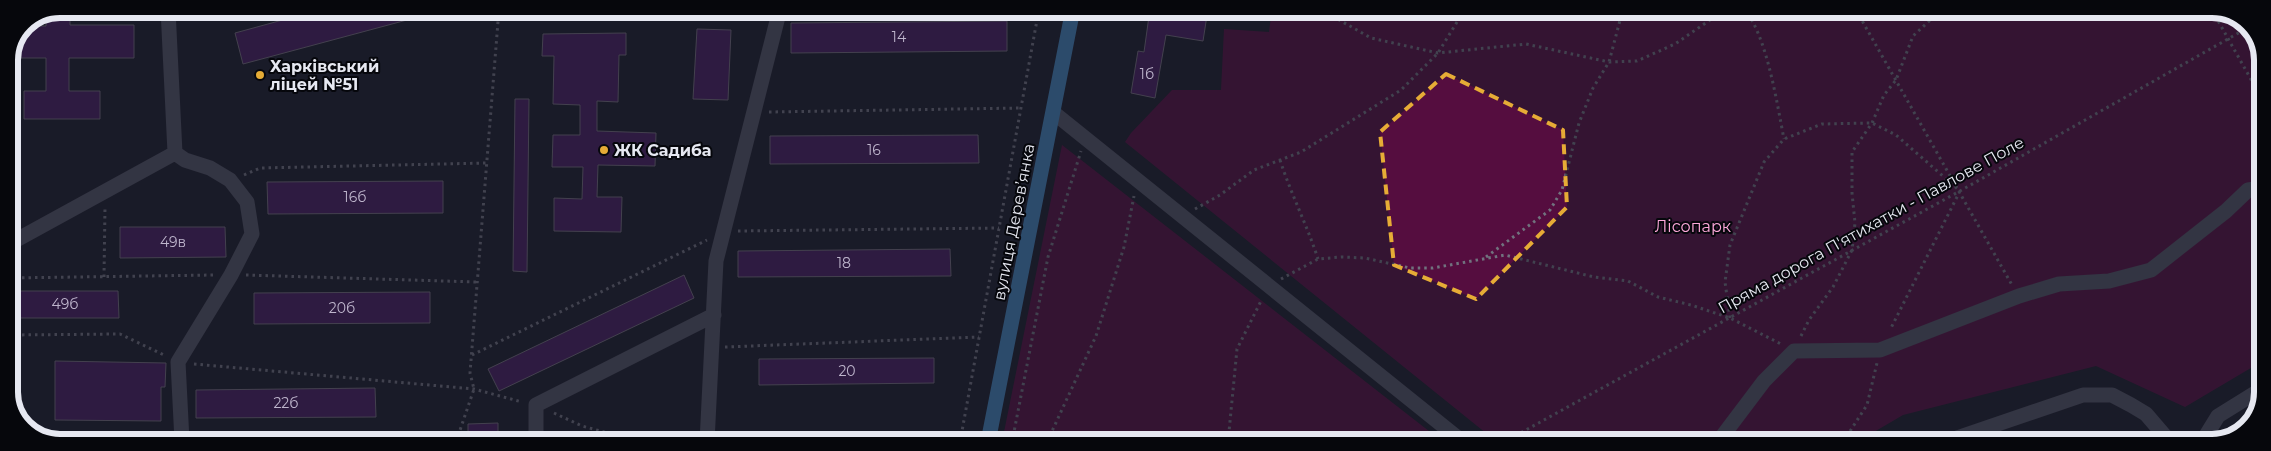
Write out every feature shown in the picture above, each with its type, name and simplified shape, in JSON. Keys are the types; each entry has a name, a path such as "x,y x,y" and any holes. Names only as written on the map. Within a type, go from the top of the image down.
{"main road":[{"name":"вулиця Дерев’янка","path":"990,433 1071,18"}],"lane":[{"path":"168,18 176,153 185,160 210,168 230,180 247,202 252,234 231,275 178,362 182,433"},
{"path":"707,433 716,261 778,18"},
{"path":"1054,114 1452,433"},
{"path":"18,239 176,153"},
{"path":"1725,433 1764,381 1794,351 1880,350 2018,296 2059,284 2110,281 2151,270 2226,211 2248,190 2253,189"},
{"path":"536,433 536,405 714,315"},
{"path":"2208,433 2218,416 2254,394"},
{"path":"1971,433 2083,395 2112,395 2146,414 2162,433"}],"path":[{"path":"459,433 474,389 470,373 498,18"},
{"path":"962,433 1037,18"},
{"path":"1336,18 1371,38 1438,53 1526,44 1608,62 1637,61 1675,44 1714,18"},
{"path":"1181,216 1220,195 1254,170 1301,152 1400,90 1438,53 1459,18"},
{"path":"1486,258 1550,210 1562,190 1579,123 1590,96 1608,62 1620,18"},
{"path":"1752,18 1764,53 1784,138"},
{"path":"1861,18 2018,296"},
{"path":"1229,433 1238,349 1269,286 1318,259 1341,256 1365,258 1410,268 1433,268 1505,256 1586,275 1628,281 1658,297 1692,305 1730,318 1794,351 1809,320 1833,286 1852,250 1855,223 1852,194 1852,152 1872,123 1884,95 1896,80 1913,36 1932,18"},
{"path":"2217,18 2253,83"},
{"name":"Пряма дорога П'ятихатки - Павлове Поле","path":"1520,433 1960,191 2242,31"},
{"path":"754,112 1021,108"},
{"path":"1730,318 1725,282 1730,245 1764,162 1784,138 1822,124 1872,123 1896,135 1960,191"},
{"path":"1015,433 1048,257 1085,138"},
{"path":"1280,160 1289,187 1310,233 1318,259"},
{"path":"260,168 487,163"},
{"path":"1051,433 1096,336 1124,247 1136,181"},
{"path":"1849,433 1866,405 1880,350 1960,191"},
{"path":"104,277 105,204"},
{"path":"472,355 724,231 999,228"},
{"path":"18,278 231,275 477,282"},
{"path":"18,335 120,334 178,362 474,389 536,405 582,426 608,433"},
{"path":"712,347 979,337"}],"highlighted area":[{"path":"1446,74 1563,130 1567,207 1476,299 1394,265 1380,132"}],"green space":[{"name":"Лісопарк","path":"1271,18 2220,18 2233,23 2243,32 2248,38 2253,51 2254,366 2185,407 2096,366 1903,415 1872,433 1486,433 1125,142 1131,133 1172,90 1221,90 1224,29 1269,32"},
{"path":"1062,145 1431,433 1004,433"}],"building":[{"path":"51,18 70,18 70,25 134,25 134,58 69,58 69,91 100,91 100,119 24,119 24,91 46,91 46,58 21,58 21,43 35,26 46,26 46,20"},
{"path":"290,18 414,18 243,64 235,33"},
{"path":"1149,18 1207,18 1203,41 1166,35 1155,98 1131,93 1138,51 1144,52"},
{"path":"1007,21 1007,51 791,53 791,23"},
{"path":"697,29 731,30 728,100 693,99"},
{"name":"ЖК Садиба","path":"626,33 626,55 619,55 618,102 597,101 597,131 656,133 655,166 598,165 597,197 622,197 621,232 554,231 554,198 582,199 583,167 552,167 553,135 580,135 580,105 553,104 554,56 542,56 543,34"},
{"path":"515,99 529,99 527,272 513,271"},
{"path":"978,135 979,163 770,164 770,136"},
{"path":"443,181 443,213 268,214 267,182"},
{"path":"120,227 225,227 226,257 120,258"},
{"path":"950,249 951,276 738,277 738,251"},
{"path":"684,275 694,298 499,391 488,369"},
{"path":"18,291 118,291 119,318 18,318"},
{"path":"430,292 430,323 254,324 254,293"},
{"path":"934,358 934,383 759,385 759,359"},
{"path":"55,361 166,363 165,387 161,387 161,421 55,420"},
{"path":"375,388 376,417 196,418 196,390"},
{"path":"498,423 498,433 468,433 468,424"}],"place":[{"name":"Харківський ліцей №51","path":"260,75"},
{"name":"ЖК Садиба","path":"604,150"}]}
